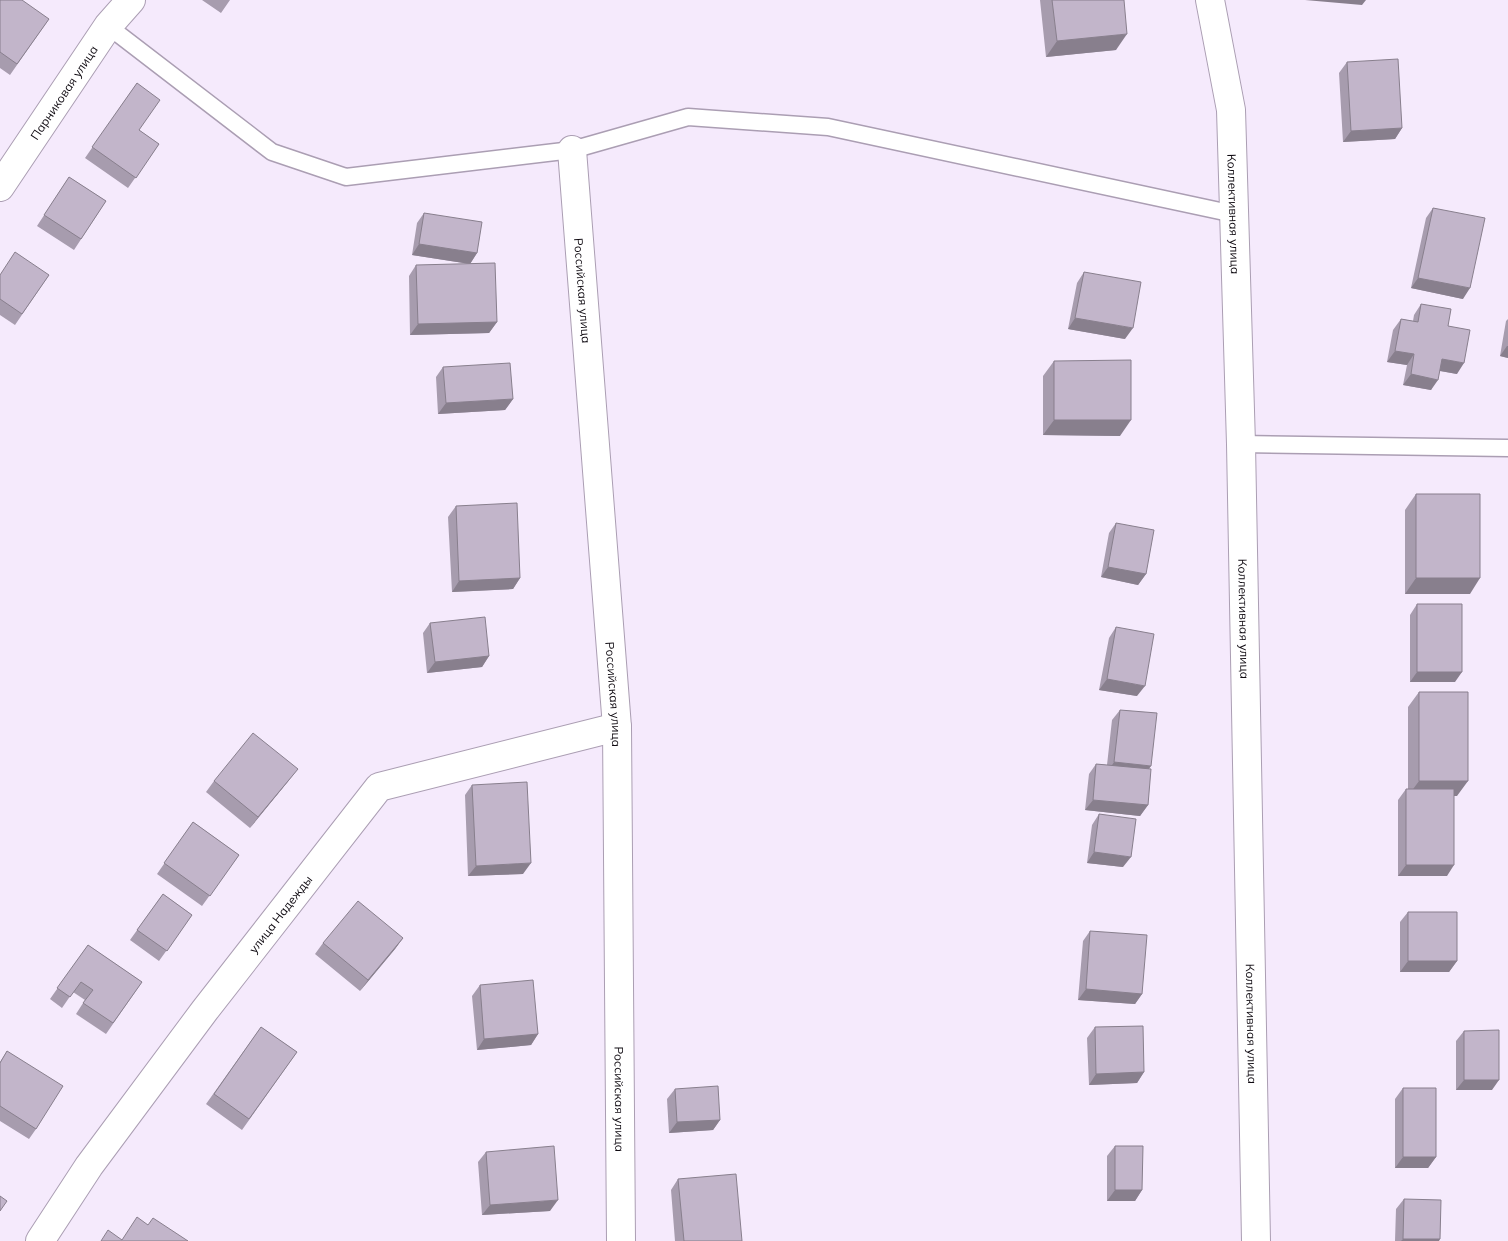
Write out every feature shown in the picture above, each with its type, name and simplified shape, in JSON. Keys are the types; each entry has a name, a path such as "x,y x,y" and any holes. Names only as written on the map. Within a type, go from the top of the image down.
{"street":[{"name":"Парниковая улица","path":"0,187 108,26 131,0"},
{"name":"Коллективная улица","path":"1210,0 1231,110 1241,444 1256,1241"},
{"name":"Российская улица","path":"572,150 617,727 621,1241"},
{"name":"улица Надежды","path":"40,1241 88,1166 205,1010 379,787 617,727"}],"lane":[{"path":"108,26 272,152 346,177 572,150 688,117 828,127 1234,214"},
{"path":"1241,444 1508,448"}],"building":[{"path":"0,0 22,0 49,19 17,64 0,52"},
{"path":"1052,0 1124,0 1127,34 1057,41"},
{"path":"1398,59 1402,128 1351,131 1347,62"},
{"path":"137,83 160,100 139,130 159,144 136,178 92,147"},
{"path":"69,177 106,201 81,239 44,215"},
{"path":"1433,208 1485,218 1470,288 1418,278"},
{"path":"424,213 482,222 477,253 419,244"},
{"path":"15,252 49,275 22,314 0,299 0,275"},
{"path":"495,263 497,322 418,324 416,265"},
{"path":"1084,272 1141,282 1133,328 1075,318"},
{"path":"1421,304 1451,309 1448,326 1470,330 1464,363 1442,359 1438,380 1411,374 1414,354 1395,351 1401,319 1418,322"},
{"path":"1131,360 1131,420 1054,420 1054,361"},
{"path":"510,363 513,399 446,403 443,367"},
{"path":"1416,494 1480,494 1480,578 1416,578"},
{"path":"517,503 520,578 459,581 456,506"},
{"path":"1116,523 1154,530 1146,574 1108,567"},
{"path":"1417,604 1462,604 1462,672 1417,672"},
{"path":"485,617 489,656 435,662 430,623"},
{"path":"1116,627 1154,634 1145,686 1107,679"},
{"path":"1419,692 1468,692 1468,781 1419,781"},
{"path":"1120,710 1157,713 1151,766 1114,762"},
{"path":"253,733 298,769 258,817 214,781"},
{"path":"1096,764 1151,769 1148,805 1093,800"},
{"path":"527,782 531,863 476,866 472,785"},
{"path":"1406,789 1454,789 1454,865 1406,865"},
{"path":"1099,814 1136,819 1131,857 1094,852"},
{"path":"193,822 239,855 210,896 164,863"},
{"path":"163,894 192,915 167,951 137,930"},
{"path":"358,901 403,938 368,980 323,943"},
{"path":"1408,912 1457,912 1457,961 1408,961"},
{"path":"1090,931 1147,935 1142,994 1086,989"},
{"path":"88,945 142,982 113,1023 83,1003 93,990 81,982 70,997 57,988"},
{"path":"533,980 538,1034 484,1039 480,985"},
{"path":"1143,1026 1144,1072 1096,1074 1095,1027"},
{"path":"261,1027 297,1052 249,1119 214,1094"},
{"path":"1499,1030 1499,1080 1464,1080 1464,1031"},
{"path":"7,1051 63,1086 36,1129 0,1106 0,1063"},
{"path":"718,1086 720,1120 677,1122 675,1089"},
{"path":"1403,1088 1436,1088 1436,1157 1403,1157"},
{"path":"554,1146 558,1200 490,1205 486,1152"},
{"path":"1115,1146 1143,1146 1142,1190 1115,1190"},
{"path":"736,1174 742,1241 684,1241 678,1179"},
{"path":"0,1196 7,1201 0,1211"},
{"path":"1404,1199 1441,1200 1440,1239 1403,1239"},
{"path":"137,1217 148,1225 153,1218 188,1241 101,1241 108,1230 122,1240"}]}
